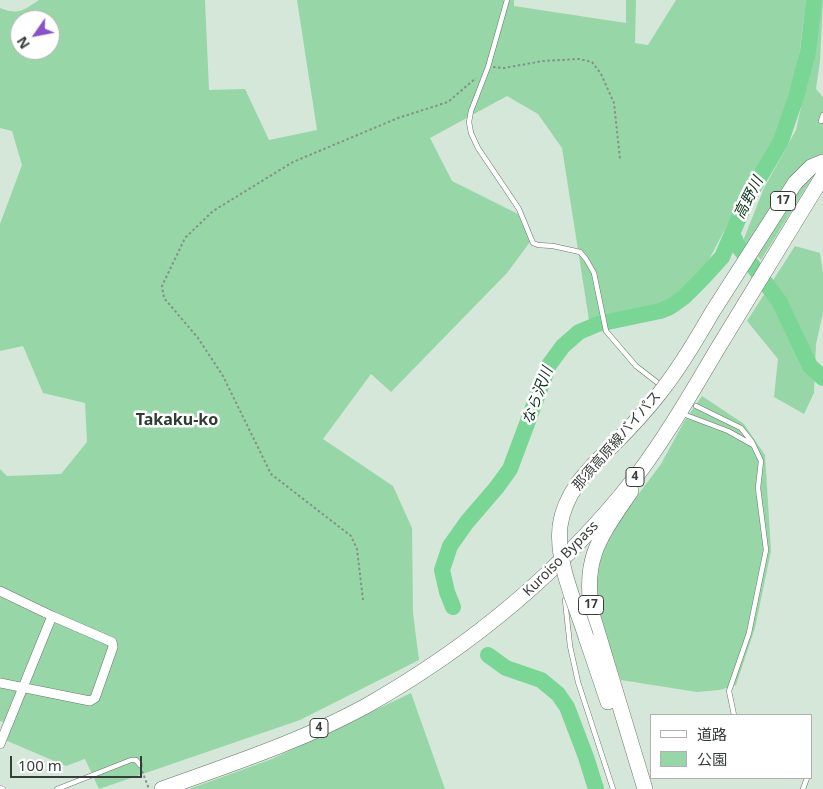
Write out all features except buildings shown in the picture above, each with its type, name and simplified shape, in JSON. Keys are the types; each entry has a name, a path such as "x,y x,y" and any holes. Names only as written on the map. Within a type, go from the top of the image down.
{"main road":[{"name":"那須高原線バイパス","path":"638,789 570,587 561,553 560,525 569,496 577,483 587,470 632,426 660,393 685,357 795,183 811,167 823,162"},
{"name":"Kuroiso Bypass","path":"162,789 272,748 346,716 413,678 464,644 557,571 612,506 648,459 680,412 823,176"},
{"name":"17","path":"645,789 593,617 588,580 595,551 605,531 638,481 665,434"}],"street":[{"path":"0,590 52,616 112,642 113,647 95,698 90,701 0,683"},
{"path":"0,744 52,616"}],"lane":[{"path":"507,0 488,67 471,111 469,122 471,133 478,148 519,210 533,242 538,245 580,252 586,259 594,273 606,331 636,366 658,383"},
{"path":"820,121 823,115"},
{"path":"696,406 741,428 754,446 761,461 758,488 766,550 749,633 728,690 734,714"},
{"path":"680,412 728,431 754,446"},
{"path":"564,594 567,604 570,646 578,682 613,789"},
{"path":"58,789 131,760 136,760 140,764"}],"path":[{"path":"363,600 357,549 351,536 271,474 223,376 198,338 164,298 162,286 185,238 213,211 293,162 398,118 448,102 463,91 488,67 504,68 579,59 592,62 601,74 614,103 620,160"},
{"path":"140,764 149,789"}],"green space":[{"path":"39,0 205,0 209,90 245,89 269,140 317,130 297,0 514,0 514,6 626,23 626,0 636,0 635,43 648,45 676,0 806,0 799,58 778,132 703,271 668,300 639,311 589,320 562,148 538,114 507,96 430,138 452,181 518,214 530,242 507,273 391,392 371,374 323,439 393,486 412,528 413,613 419,660 300,720 99,789 85,759 66,766 5,740 12,726 0,721 0,469 7,476 61,474 87,442 85,403 43,393 23,346 0,351 0,224 22,165 12,131 0,128 0,8 10,11 10,60 60,60 60,10 22,10"},
{"path":"820,0 823,0 820,61 816,89 823,97 823,160 761,260 743,241 764,188 796,130 810,66 814,21"},
{"path":"795,246 820,253 823,273 823,313 816,344 814,393 804,414 774,397 778,359 747,321"},
{"path":"702,396 744,424 765,455 771,551 755,628 736,685 720,690 697,692 621,680 601,627 595,599 596,565 614,527 661,464 685,420"},
{"path":"411,693 445,789 189,789 272,759"}],"waterway":[{"name":"なら沢川","path":"453,607 442,570 450,546 510,469 549,365 563,346 579,332 598,324 660,311 670,307 684,297 722,257 747,199 781,141 796,97 808,52 814,0"},
{"name":"高野川","path":"732,233 738,246 779,301 810,366 823,378"},
{"name":"なら沢川","path":"488,655 506,668 541,680 558,694 567,707 596,789"}],"district":[{"name":"Takaku-ko","path":"177,420"}]}
